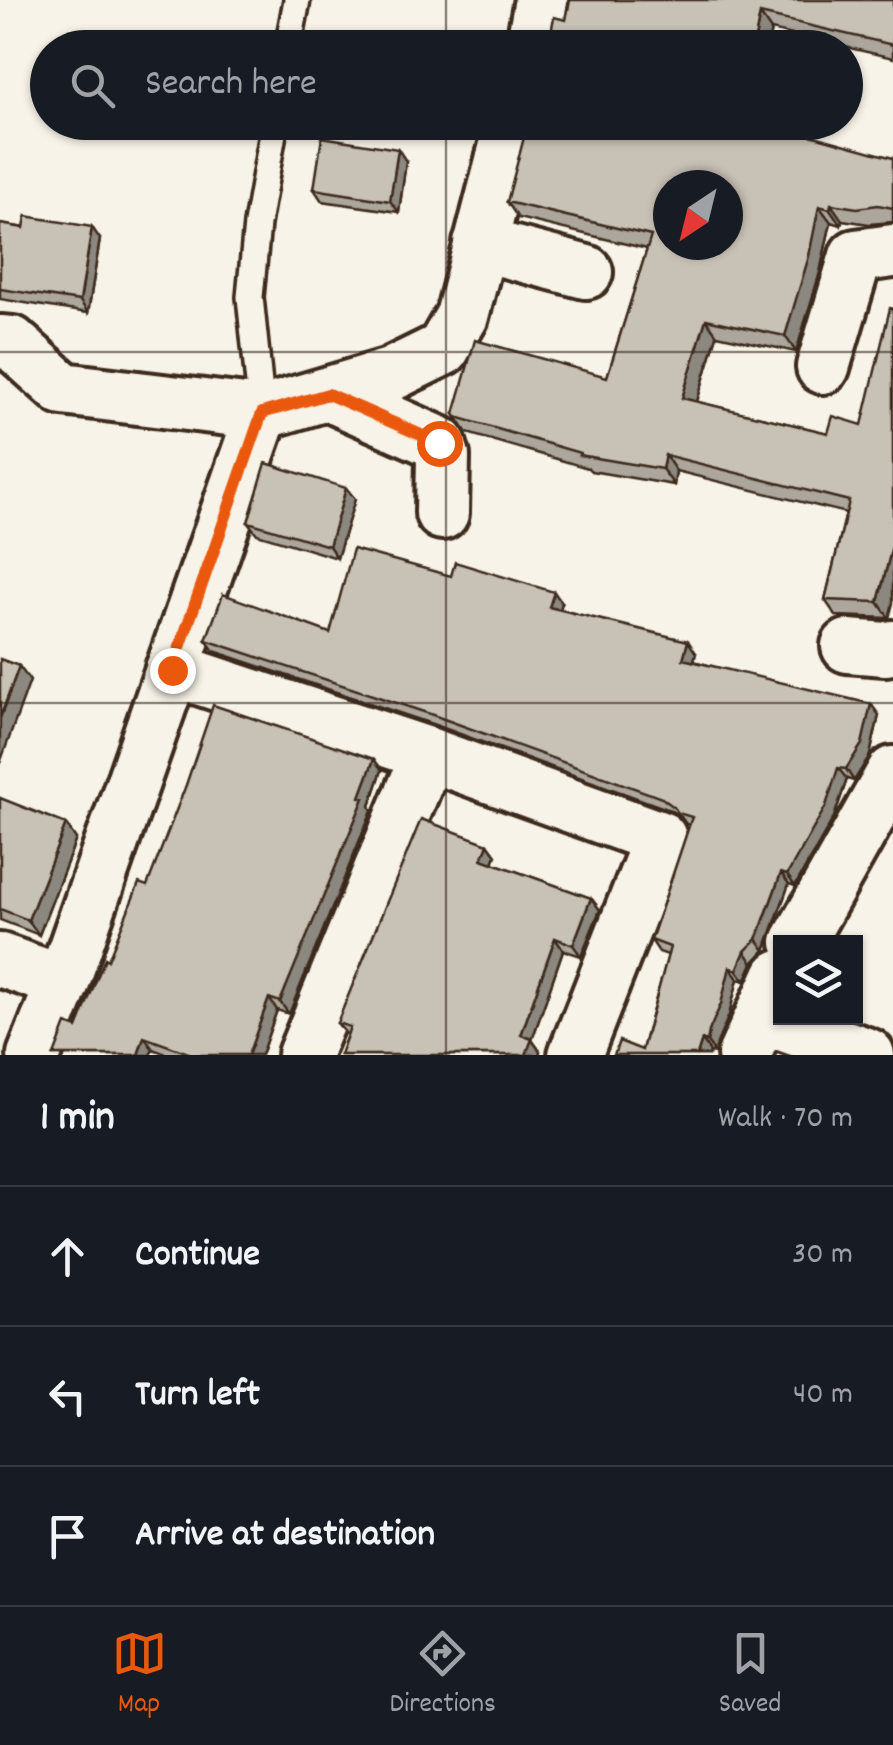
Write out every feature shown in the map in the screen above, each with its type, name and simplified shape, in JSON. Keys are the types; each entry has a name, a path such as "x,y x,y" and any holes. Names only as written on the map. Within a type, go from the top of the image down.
{"street":[{"path":"535,30 541,0"},
{"path":"0,342 12,343 63,389 262,413 390,375 443,349 462,316 507,140"},
{"path":"480,244 586,272"},
{"path":"823,367 856,256 893,251"},
{"path":"328,394 439,443 443,456 442,513"},
{"path":"34,1055 262,413"},
{"path":"172,670 428,754 660,838 575,1055"},
{"path":"304,1055 428,754"},
{"path":"802,935 893,773"},
{"path":"0,960 63,982"},
{"path":"762,1016 868,1055"}],"lane":[{"path":"291,30 297,0"},
{"path":"262,413 250,297 257,224 272,140"}],"building":[{"path":"570,0 893,0 893,45 863,38 863,30 829,30 760,14 757,30 552,30 554,17 566,20"},
{"path":"322,140 398,149 390,201 314,189"},
{"path":"523,140 828,140 893,158 893,208 819,206 785,336 706,319 682,398 828,433 833,416 862,425 890,308 893,309 893,542 878,602 825,600 849,501 665,455 662,469 579,455 454,414 475,340 607,377 651,236 507,202"},
{"path":"26,216 92,227 80,301 0,289 0,224 24,228"},
{"path":"266,463 346,488 329,546 248,522"},
{"path":"353,549 451,576 455,562 554,592 549,607 688,641 683,659 871,704 862,744 846,769 838,768 826,806 787,875 781,873 757,939 745,951 737,970 730,967 707,1042 702,1040 697,1055 614,1055 619,1041 642,1050 670,947 651,940 692,817 678,813 662,798 430,714 206,640 223,594 330,633"},
{"path":"0,659 19,666 0,718"},
{"path":"213,705 374,759 360,797 364,798 280,1002 269,998 248,1055 194,1055 144,1037 138,1055 54,1055 66,1024 77,1028 139,883 147,886"},
{"path":"0,798 66,824 28,920 0,909"},
{"path":"421,819 488,844 482,859 591,898 573,945 555,938 521,1035 532,1039 526,1055 340,1055 350,1027 337,1023"}],"route":[{"path":"172,670 262,413 328,394 439,443"}]}
